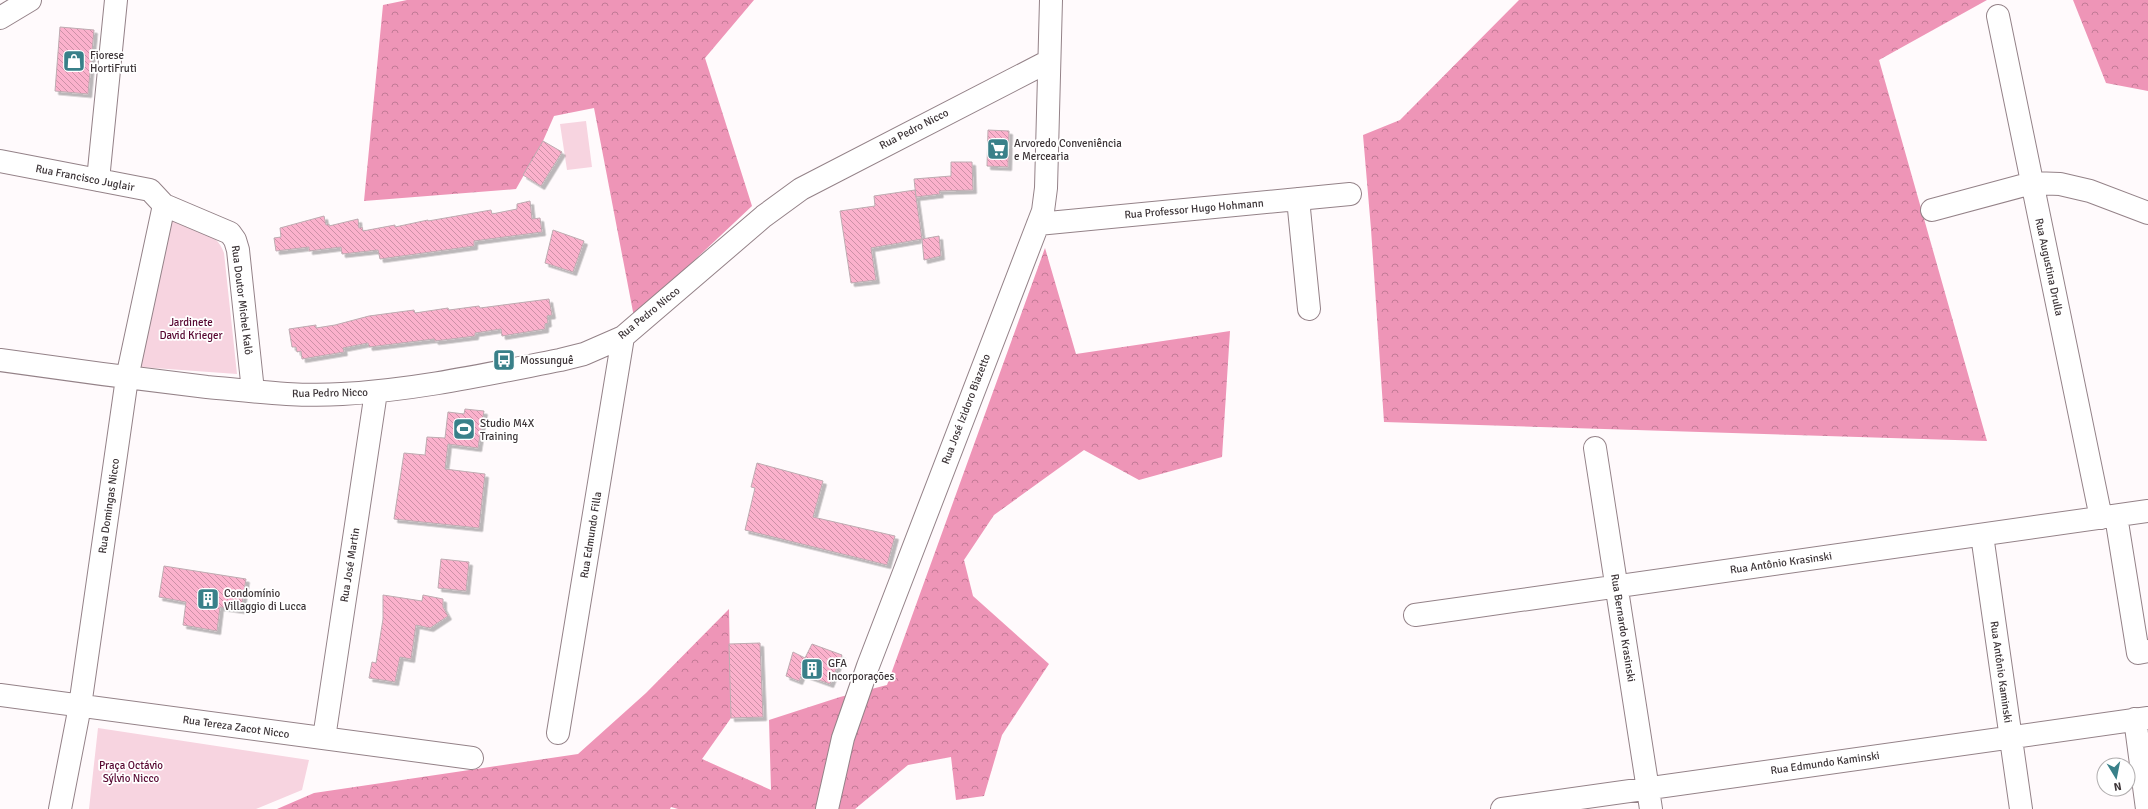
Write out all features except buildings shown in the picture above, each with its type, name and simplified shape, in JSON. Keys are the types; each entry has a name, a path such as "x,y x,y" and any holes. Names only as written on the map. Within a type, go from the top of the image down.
{"street":[{"path":"0,18 30,0"},
{"path":"98,180 116,0"},
{"name":"Rua José Izidoro Biazetto","path":"827,809 844,738 868,666 1043,211 1046,188 1051,0"},
{"name":"Rua Augustina Drulla","path":"1998,16 2032,183 2109,517 2138,653 2148,651"},
{"name":"Rua Pedro Nicco","path":"0,360 127,378 253,391 312,395 376,392 436,383 560,360 584,354 623,337 764,216 801,189 1049,61"},
{"name":"Rua Francisco Juglair","path":"0,161 150,190 164,205"},
{"path":"1932,210 2032,183 2060,184 2090,191 2148,213"},
{"name":"Rua Professor Hugo Hohmann","path":"1038,224 1350,194"},
{"path":"1298,199 1309,309"},
{"name":"Rua Domingas Nicco","path":"60,809 80,706 127,378 164,205"},
{"name":"Rua Doutor Michel Kalô","path":"164,205 220,227 230,233 235,240 253,391"},
{"name":"Rua Edmundo Filla","path":"558,733 623,337"},
{"name":"Rua José Martin","path":"324,738 376,392"},
{"name":"Rua Bernardo Krasinski","path":"1595,448 1649,799"},
{"name":"Rua Antônio Krasinski","path":"1415,615 2148,511"},
{"name":"Rua Antônio Kaminski","path":"1982,535 2021,809"},
{"name":"Rua Tereza Zacot Nicco","path":"0,695 472,758"},
{"path":"2141,718 2147,809"},
{"name":"Rua Edmundo Kaminski","path":"1502,809 1649,799 2011,737 2141,718"}],"green space":[{"path":"407,0 754,0 705,58 752,206 634,317 594,108 554,116 543,141 516,189 364,201 383,5"},
{"path":"1519,0 1987,0 1879,60 1987,441 1384,422 1363,135 1400,120"},
{"path":"2073,0 2148,0 2148,91 2106,83"},
{"path":"586,121 592,167 567,170 560,124"},
{"name":"Jardinete David Krieger","path":"172,218 210,234 216,239 224,253 237,374 140,367"},
{"path":"1045,248 1076,354 1230,331 1222,457 1139,480 1084,450 994,515 964,560 973,596 1049,664 1002,735 984,796 956,800 951,757 908,765 855,809 678,809 671,807 670,809 277,809 314,793 578,754 646,693 729,609 731,718 702,759 771,790 769,720 840,697 887,685"},
{"name":"Praça Octávio Sýlvio Nicco","path":"98,728 309,760 302,790 256,809 89,809"}],"place":[{"name":"Fiorese HortiFruti","path":"74,61"},
{"name":"Arvoredo Conveniência e Mercearia","path":"998,149"},
{"name":"Mossunguê","path":"504,360"},
{"name":"Studio M4X Training","path":"464,429"},
{"name":"Condomínio Villaggio di Lucca","path":"208,599"},
{"name":"GFA Incorporações","path":"812,669"}]}
